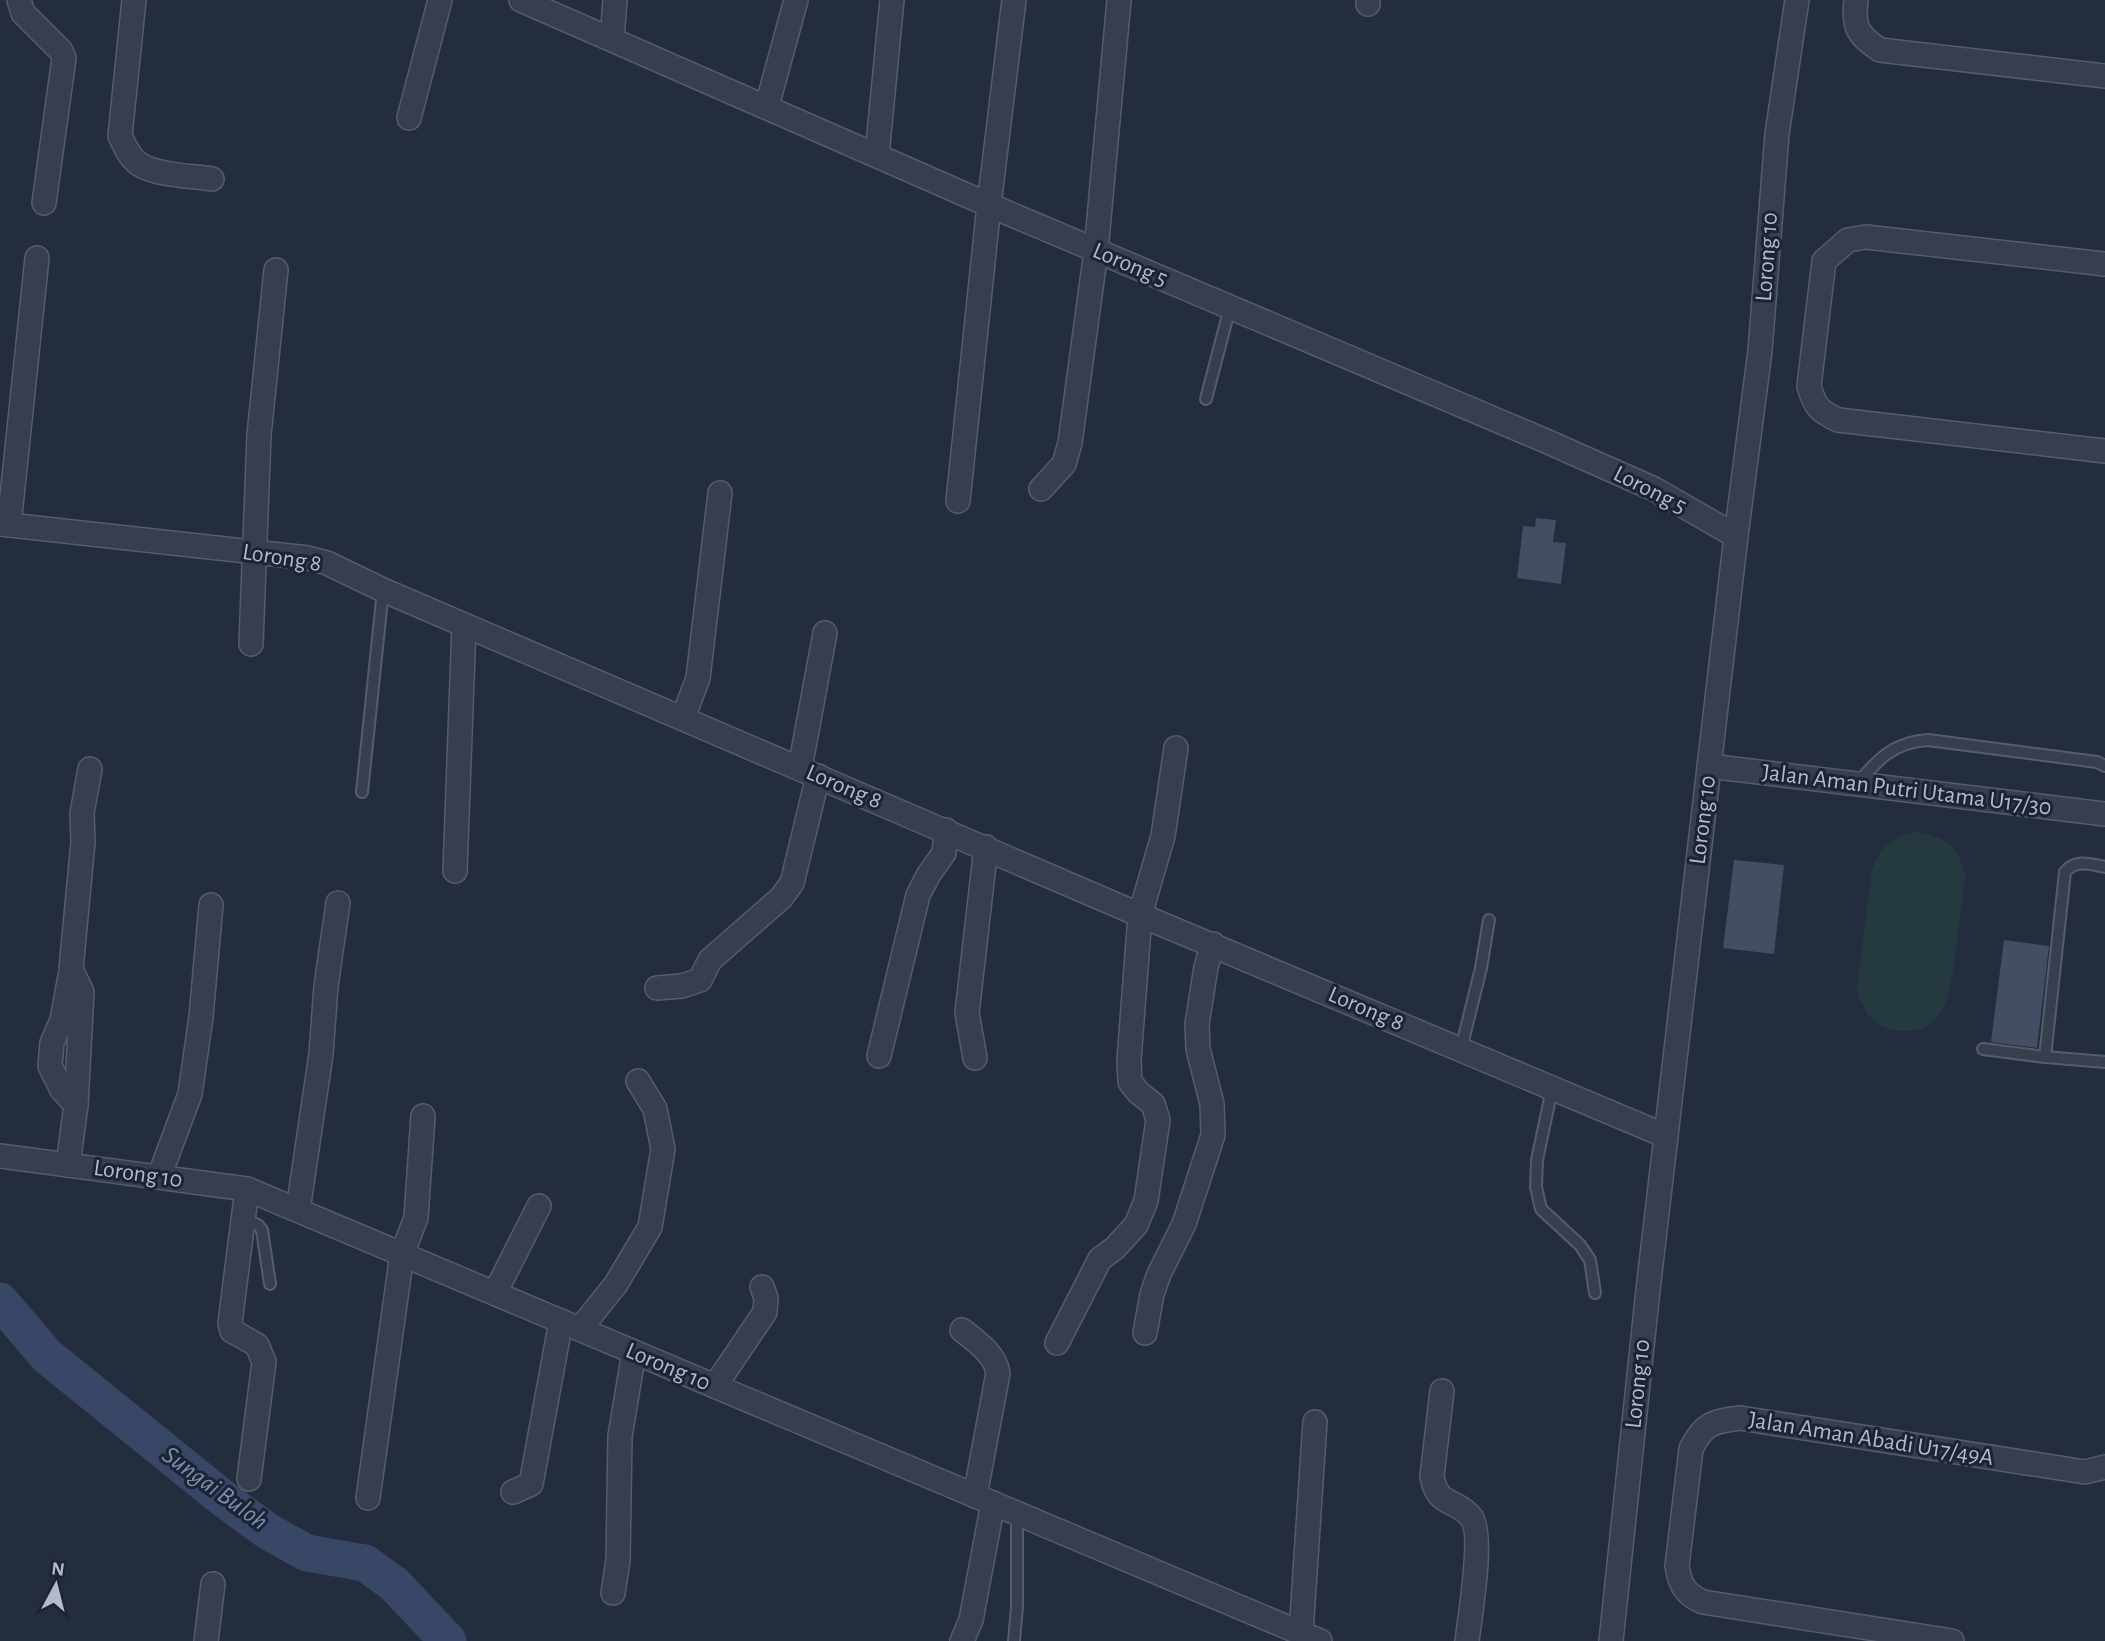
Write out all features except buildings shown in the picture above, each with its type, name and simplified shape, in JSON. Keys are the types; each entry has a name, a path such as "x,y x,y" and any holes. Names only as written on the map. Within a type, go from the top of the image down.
{"street":[{"path":"19,0 23,13 61,51 64,58 44,203"},
{"path":"134,0 120,136 127,152 138,163 150,169 212,178"},
{"path":"409,118 440,0"},
{"name":"Lorong 5","path":"521,0 989,205 1642,484 1736,536"},
{"path":"612,39 615,0"},
{"path":"767,106 796,0"},
{"path":"877,155 892,0"},
{"path":"958,501 1014,0"},
{"path":"1041,489 1064,464 1070,443 1096,251 1119,0"},
{"name":"Lorong 10","path":"1611,1641 1666,1136 1760,351 1777,134 1797,0"},
{"path":"1856,0 1856,27 1864,40 1880,50 2105,76"},
{"path":"2105,264 1866,237 1848,240 1824,261 1809,386 1814,404 1838,420 2105,451"},
{"path":"5,524 37,258"},
{"path":"251,644 259,435 276,270"},
{"path":"683,718 698,678 720,493"},
{"name":"Lorong 8","path":"5,524 308,558 327,563 383,590 1140,915 1666,1136"},
{"path":"454,871 464,625"},
{"path":"657,988 682,986 700,980 710,960 781,898 792,883 809,772 825,633"},
{"path":"1057,1343 1100,1259 1136,1226 1146,1201 1158,1120 1153,1104 1130,1082 1129,1060 1140,915 1163,836 1176,748"},
{"name":"Jalan Aman Putri Utama U17/30","path":"1709,766 2105,814"},
{"path":"68,1165 76,1105 62,1090 50,1066 52,1044 62,1020 71,969 83,842 82,813 90,769"},
{"path":"879,1056 918,895 944,853 946,830"},
{"path":"975,1058 967,1013 986,847"},
{"path":"298,1210 321,1054 326,986 338,903"},
{"path":"159,1177 190,1094 201,1017 211,905"},
{"path":"1145,1334 1152,1294 1184,1224 1213,1135 1212,1104 1198,1049 1196,1024 1213,944"},
{"path":"513,1492 531,1483 571,1325 616,1284 650,1227 663,1149 655,1109 638,1081"},
{"path":"368,1499 402,1254 416,1218 424,1116"},
{"name":"Lorong 10","path":"0,1156 247,1189 1310,1637"},
{"path":"247,1189 230,1323 232,1331 257,1345 265,1370 249,1479"},
{"path":"495,1293 539,1206"},
{"path":"715,1386 765,1312 766,1298 762,1287"},
{"path":"962,1330 982,1346 997,1365 998,1373 971,1620 962,1641"},
{"path":"613,1593 618,1560 620,1436 634,1352"},
{"path":"1442,1391 1432,1476 1434,1488 1440,1498 1470,1515 1476,1525 1477,1553 1467,1641"},
{"name":"Jalan Aman Abadi U17/49A","path":"1952,1641 1703,1602 1689,1596 1679,1581 1676,1566 1691,1449 1698,1433 1707,1425 1740,1418 2085,1472 2105,1467"},
{"path":"1310,1637 1315,1422"},
{"path":"206,1641 213,1584"}],"lane":[{"path":"1206,399 1230,307"},
{"path":"362,792 383,590"},
{"path":"1857,784 1877,760 1908,741 1928,740 2097,762 2105,766"},
{"path":"2045,1057 2066,872 2074,864 2105,867"},
{"path":"1461,1049 1481,968 1489,920"},
{"path":"1983,1049 2105,1062"},
{"path":"1552,1089 1538,1160 1536,1187 1541,1209 1580,1245 1591,1260 1595,1293"},
{"path":"245,1220 258,1225 262,1230 271,1284"},
{"path":"1014,1641 1017,1607 1017,1513"}],"green space":[{"path":"1915,832 1949,844 1959,857 1965,877 1948,995 1934,1021 1923,1028 1907,1031 1887,1028 1875,1022 1863,1006 1857,987 1872,870 1878,855 1893,840"}],"waterway":[{"name":"Sungai Buloh","path":"0,1301 47,1356 225,1500 269,1532 307,1553 365,1563 394,1584 448,1641"}]}
